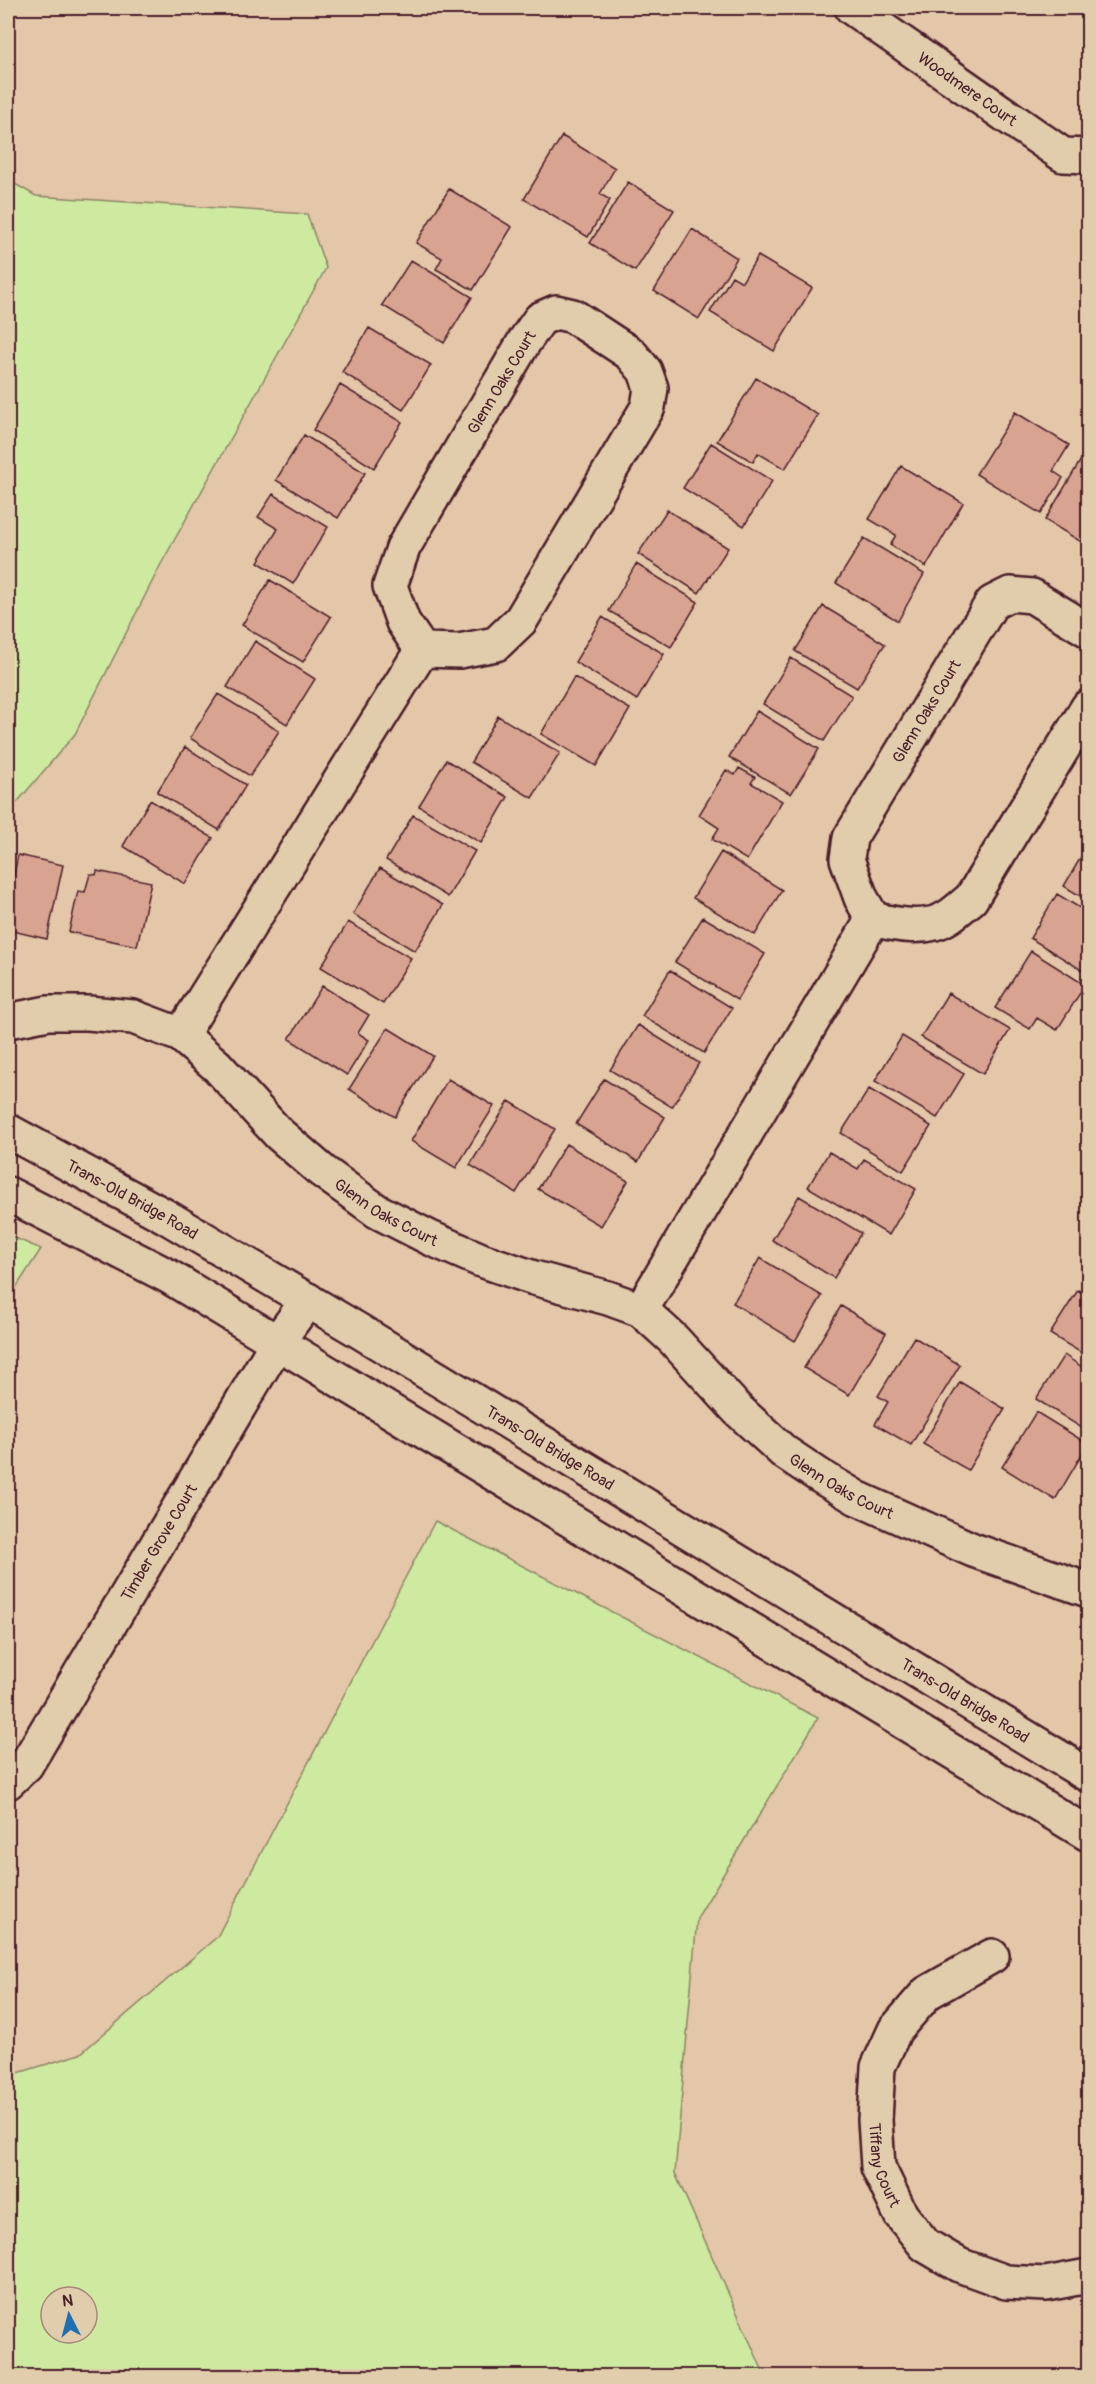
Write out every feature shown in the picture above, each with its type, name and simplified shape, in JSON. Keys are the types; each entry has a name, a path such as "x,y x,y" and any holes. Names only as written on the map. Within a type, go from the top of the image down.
{"street":[{"name":"Woodmere Court","path":"852,8 1063,155 1089,156"},
{"name":"Glenn Oaks Court","path":"556,312 573,316 631,354 645,371 651,388 648,407 521,620 496,644 459,651 422,650 403,622 390,586 403,548 524,342 540,319 556,312"},
{"name":"Glenn Oaks Court","path":"873,919 861,898 847,859 850,838 992,603 1010,594 1032,596 1089,630"},
{"path":"181,1035 422,650"},
{"path":"641,1310 873,919 898,925 924,924 946,919 971,899 1089,707"},
{"name":"Glenn Oaks Court","path":"8,1021 48,1013 88,1013 133,1017 181,1035 217,1066 279,1134 322,1171 377,1211 430,1238 481,1260 641,1310 672,1339 738,1410 784,1452 820,1476 857,1498 973,1550 1089,1590"},
{"name":"Trans-Old Bridge Road","path":"8,1131 165,1216 308,1300 1089,1775"},
{"path":"8,1194 168,1276 278,1341 360,1394 1089,1834"},
{"name":"Timber Grove Court","path":"8,1782 26,1765 278,1341 308,1300"},
{"name":"Tiffany Court","path":"992,1956 927,1993 895,2030 878,2067 875,2120 878,2167 901,2215 919,2238 925,2245 960,2265 1006,2282 1046,2284 1089,2276"}],"green space":[{"path":"8,180 36,196 307,214 326,268 161,564 75,734 8,813"},
{"path":"8,1235 41,1249 8,1300"},
{"path":"435,1521 818,1718 697,1918 675,2173 765,2376 8,2376 8,2076 80,2054 217,1937"}],"building":[{"path":"562,136 615,168 600,194 610,200 588,237 524,199"},
{"path":"628,182 674,210 635,271 590,243"},
{"path":"449,189 512,227 473,290 436,269 442,258 416,243"},
{"path":"692,229 737,258 699,319 654,291"},
{"path":"758,256 812,288 774,351 710,312 732,276 742,282"},
{"path":"411,260 472,297 444,343 382,305"},
{"path":"369,328 431,365 403,410 342,372"},
{"path":"756,378 818,415 785,469 758,453 753,462 717,441"},
{"path":"340,385 402,422 374,468 313,430"},
{"path":"1015,412 1069,445 1053,471 1063,478 1041,514 976,474"},
{"path":"304,435 365,473 338,518 276,480"},
{"path":"711,443 772,481 744,526 683,488"},
{"path":"1082,458 1088,462 1088,546 1045,520"},
{"path":"901,466 963,503 926,567 890,545 896,535 869,519"},
{"path":"273,494 328,527 293,584 258,562 278,529 258,517"},
{"path":"667,510 728,548 699,593 638,554"},
{"path":"864,538 924,574 898,621 836,583"},
{"path":"636,564 698,602 671,647 609,611"},
{"path":"270,580 331,617 303,662 242,625"},
{"path":"823,606 885,644 857,688 795,651"},
{"path":"602,617 664,654 637,700 575,662"},
{"path":"255,641 315,679 287,724 227,687"},
{"path":"791,658 852,696 824,741 763,704"},
{"path":"574,677 630,709 596,766 541,734"},
{"path":"218,694 279,731 250,776 190,738"},
{"path":"757,711 819,749 791,794 729,757"},
{"path":"498,716 560,753 532,798 471,762"},
{"path":"185,747 246,785 219,830 157,792"},
{"path":"446,760 508,797 481,843 419,806"},
{"path":"739,768 755,777 751,783 782,801 747,860 712,839 719,828 699,815 726,770 735,775"},
{"path":"150,800 213,838 185,884 123,846"},
{"path":"413,815 475,851 448,897 386,860"},
{"path":"1088,845 1088,901 1064,886"},
{"path":"721,852 782,890 755,935 693,898"},
{"path":"18,855 63,865 47,939 8,930 8,902"},
{"path":"380,868 443,905 415,951 353,914"},
{"path":"97,871 151,882 137,946 69,932 78,891 85,892 90,874 96,875"},
{"path":"1057,894 1088,913 1088,974 1030,938"},
{"path":"703,917 765,954 737,1000 675,962"},
{"path":"348,922 411,958 383,1004 321,967"},
{"path":"1031,951 1085,985 1057,1030 1037,1018 1030,1029 995,1008"},
{"path":"670,970 732,1008 704,1053 642,1016"},
{"path":"322,986 369,1015 358,1033 369,1040 347,1075 289,1039"},
{"path":"948,993 1010,1030 983,1074 921,1037"},
{"path":"638,1025 699,1063 672,1107 610,1070"},
{"path":"388,1028 433,1056 395,1117 349,1089"},
{"path":"902,1036 964,1074 937,1118 875,1081"},
{"path":"448,1079 494,1106 456,1168 411,1141"},
{"path":"604,1079 665,1117 638,1162 576,1124"},
{"path":"869,1089 931,1126 903,1171 841,1133"},
{"path":"509,1101 555,1129 516,1193 470,1165"},
{"path":"566,1144 628,1181 601,1226 538,1189"},
{"path":"829,1152 858,1169 864,1159 916,1189 889,1235 808,1187"},
{"path":"799,1196 861,1233 834,1278 772,1240"},
{"path":"760,1258 822,1296 795,1341 733,1303"},
{"path":"1088,1268 1088,1282 1082,1278"},
{"path":"1078,1290 1088,1296 1088,1357 1050,1334"},
{"path":"841,1306 886,1333 849,1395 804,1368"},
{"path":"914,1337 960,1365 911,1445 875,1424 888,1402 878,1396"},
{"path":"1064,1355 1088,1371 1088,1432 1036,1399"},
{"path":"960,1382 1005,1409 968,1470 923,1444"},
{"path":"1036,1412 1088,1444 1055,1500 1002,1467"}]}
